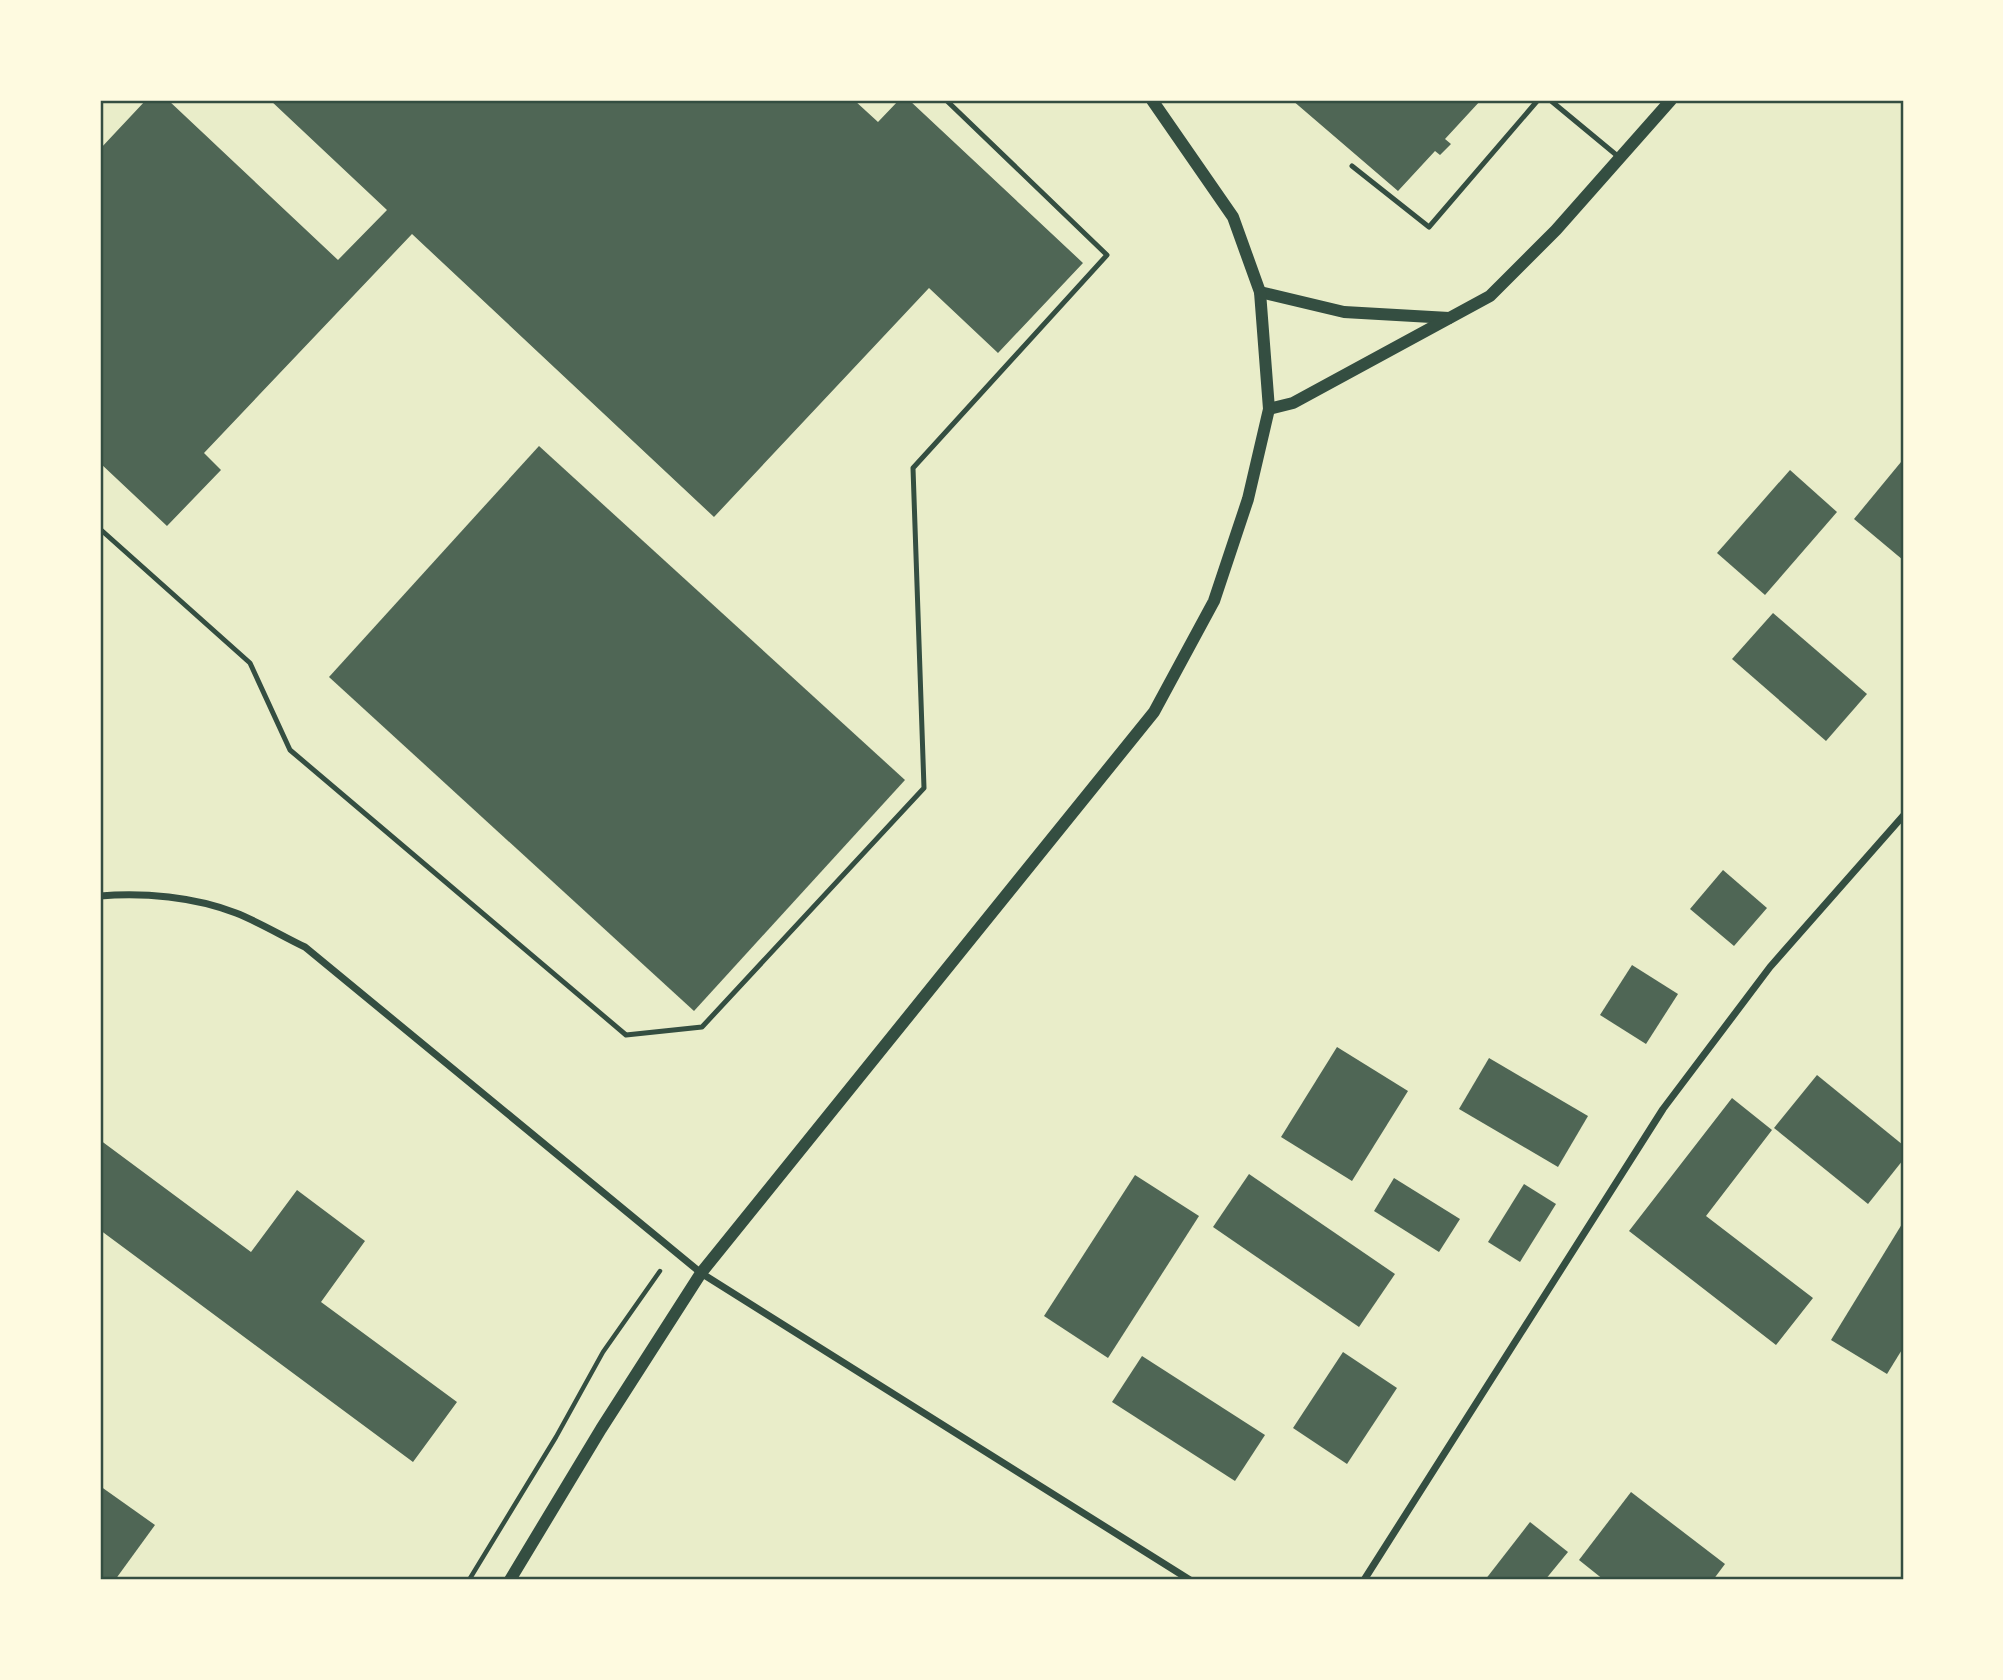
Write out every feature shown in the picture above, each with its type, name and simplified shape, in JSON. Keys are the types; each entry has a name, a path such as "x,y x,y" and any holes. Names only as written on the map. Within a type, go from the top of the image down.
{"street":[{"path":"510,1580 601,1429 701,1273 1154,712 1214,601 1248,499 1269,409 1260,292 1233,217 1152,100"},
{"path":"1269,409 1293,403 1490,296 1556,230 1671,100"},
{"path":"1260,292 1344,312 1449,318"},
{"path":"1364,1580 1663,1109 1770,967 1903,816"},
{"path":"100,896 189,901 235,913 305,947 701,1273 1190,1580"}],"lane":[{"path":"100,529 250,663 290,750 626,1035 702,1027 924,788 913,468 1107,255 946,100"},
{"path":"1352,166 1429,227 1538,100"},
{"path":"1550,100 1620,158"}],"path":[{"path":"469,1580 556,1437 603,1352 674,1251"}],"building":[{"path":"146,100 168,100 338,260 387,210 270,100 854,100 878,122 899,100 909,100 1083,263 998,353 929,288 714,517 412,234 204,453 221,470 167,526 100,463 100,149"},
{"path":"1292,100 1481,100 1445,139 1451,144 1440,155 1435,151 1398,191"},
{"path":"539,446 905,780 694,1011 329,677"},
{"path":"1901,462 1903,463 1903,560 1854,519"},
{"path":"1790,470 1837,512 1765,595 1717,553"},
{"path":"1773,613 1867,694 1826,741 1732,659"},
{"path":"1723,870 1767,908 1734,946 1690,909"},
{"path":"1632,965 1678,994 1646,1044 1600,1015"},
{"path":"1337,1047 1408,1091 1352,1181 1281,1137"},
{"path":"1489,1058 1588,1116 1558,1167 1459,1109"},
{"path":"1817,1075 1903,1145 1903,1160 1868,1204 1774,1128"},
{"path":"1732,1098 1772,1130 1706,1216 1813,1298 1776,1345 1629,1231"},
{"path":"100,1140 251,1252 297,1190 365,1241 321,1302 457,1402 413,1462 100,1230"},
{"path":"1249,1174 1395,1274 1359,1327 1213,1227"},
{"path":"1135,1175 1199,1216 1108,1358 1044,1316"},
{"path":"1394,1178 1460,1219 1439,1252 1374,1211"},
{"path":"1524,1184 1556,1204 1520,1262 1488,1242"},
{"path":"1902,1224 1903,1348 1887,1374 1831,1340"},
{"path":"1343,1352 1397,1388 1347,1464 1293,1428"},
{"path":"1142,1356 1265,1435 1235,1481 1112,1402"},
{"path":"100,1486 155,1525 115,1580 100,1580"},
{"path":"1631,1492 1725,1564 1713,1580 1604,1580 1579,1560"},
{"path":"1530,1522 1568,1552 1545,1580 1485,1580"}]}
